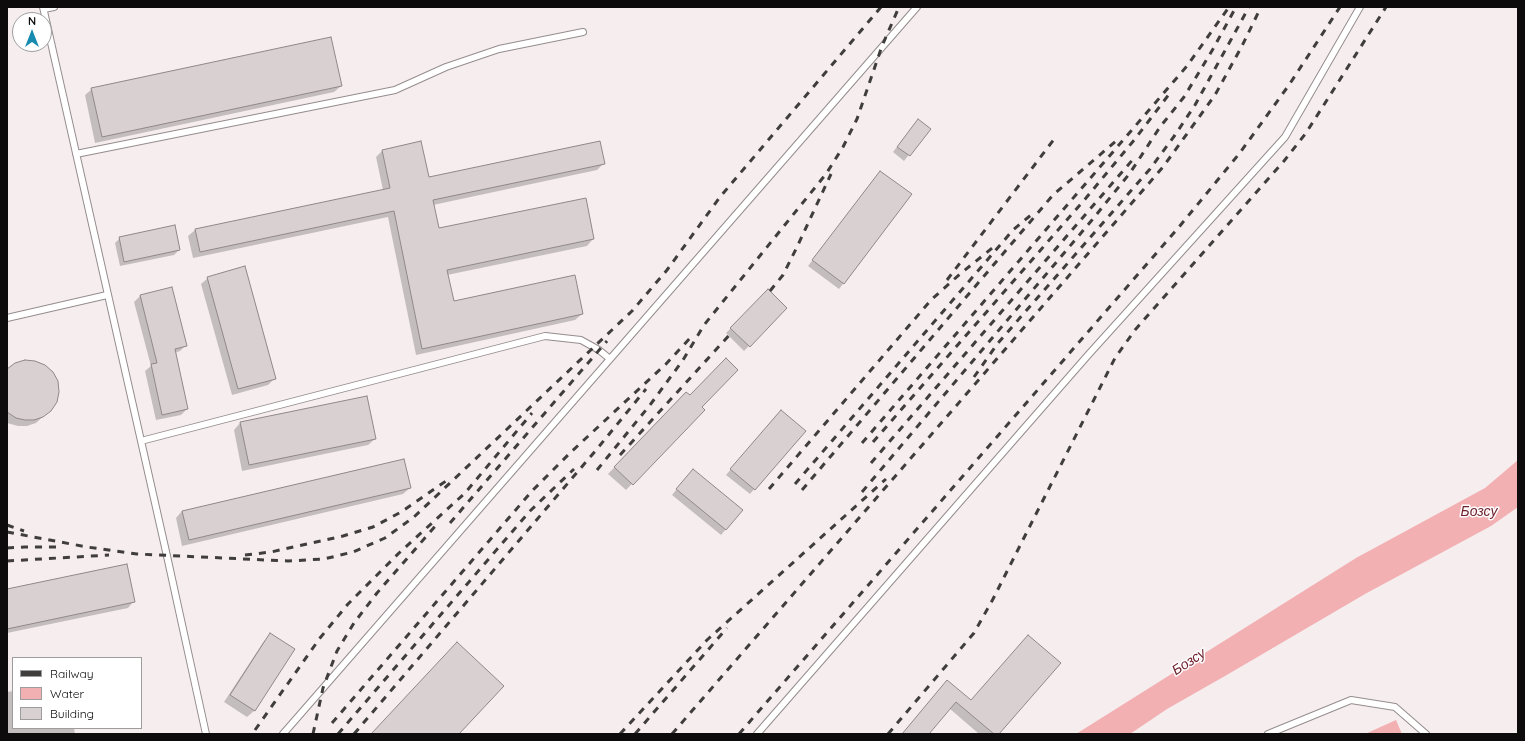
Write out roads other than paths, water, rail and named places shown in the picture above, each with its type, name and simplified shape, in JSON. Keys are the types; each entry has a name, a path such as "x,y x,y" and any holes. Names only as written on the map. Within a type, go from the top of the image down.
{"lane":[{"path":"54,7 43,8 206,734"},
{"path":"283,734 917,7"},
{"path":"757,734 1089,354 1285,138 1360,7"},
{"path":"76,154 395,90 446,67 499,49 583,32"},
{"path":"7,318 108,295"},
{"path":"141,441 545,336 581,340 599,350 610,359"},
{"path":"1268,734 1351,700 1395,707 1426,734"}],"water":[{"name":"Бозсу","path":"1518,460 1518,507 1491,526 1365,594 1167,709 1130,734 1076,734 1356,558 1485,488"},
{"path":"1396,720 1402,734 1365,734"}],"railway":[{"path":"7,532 87,547 137,554 288,561 324,559 353,552 385,538 414,517 632,311 667,270 720,197 881,7"},
{"path":"597,470 650,405 683,360 704,325 826,174 843,147 857,119 882,46 899,7"},
{"path":"862,443 1187,66 1229,7"},
{"path":"862,492 1130,173 1160,127 1184,97 1236,7"},
{"path":"974,377 998,343 1150,169 1195,105 1249,7"},
{"path":"672,734 1163,167 1215,95 1242,46 1261,7"},
{"path":"739,734 1179,227 1239,154 1289,85 1340,7"},
{"path":"888,734 974,633 993,599 1115,358 1135,330 1284,161 1306,133 1386,7"},
{"path":"873,442 1086,198 1135,139 1170,93"},
{"path":"947,280 1055,138"},
{"path":"802,490 1053,195 1116,141"},
{"path":"871,463 1135,157"},
{"path":"770,291 783,275 831,174"},
{"path":"795,484 1013,230 1031,215"},
{"path":"769,489 931,300 996,245"},
{"path":"620,455 733,331"},
{"path":"332,723 532,491 571,452 666,364 692,336"},
{"path":"450,523 607,341"},
{"path":"354,734 597,449 646,389"},
{"path":"255,730 320,638 348,604 399,553 465,493 532,413"},
{"path":"338,734 530,511 574,469"},
{"path":"620,734 707,640 886,479"},
{"path":"245,555 271,552 343,536 373,527 401,512 446,481"},
{"path":"313,734 323,688 337,651 354,623 377,593 438,523"},
{"path":"7,525 24,531"},
{"path":"7,548 63,547"},
{"path":"7,561 109,555"},
{"path":"635,734 727,628"}]}
